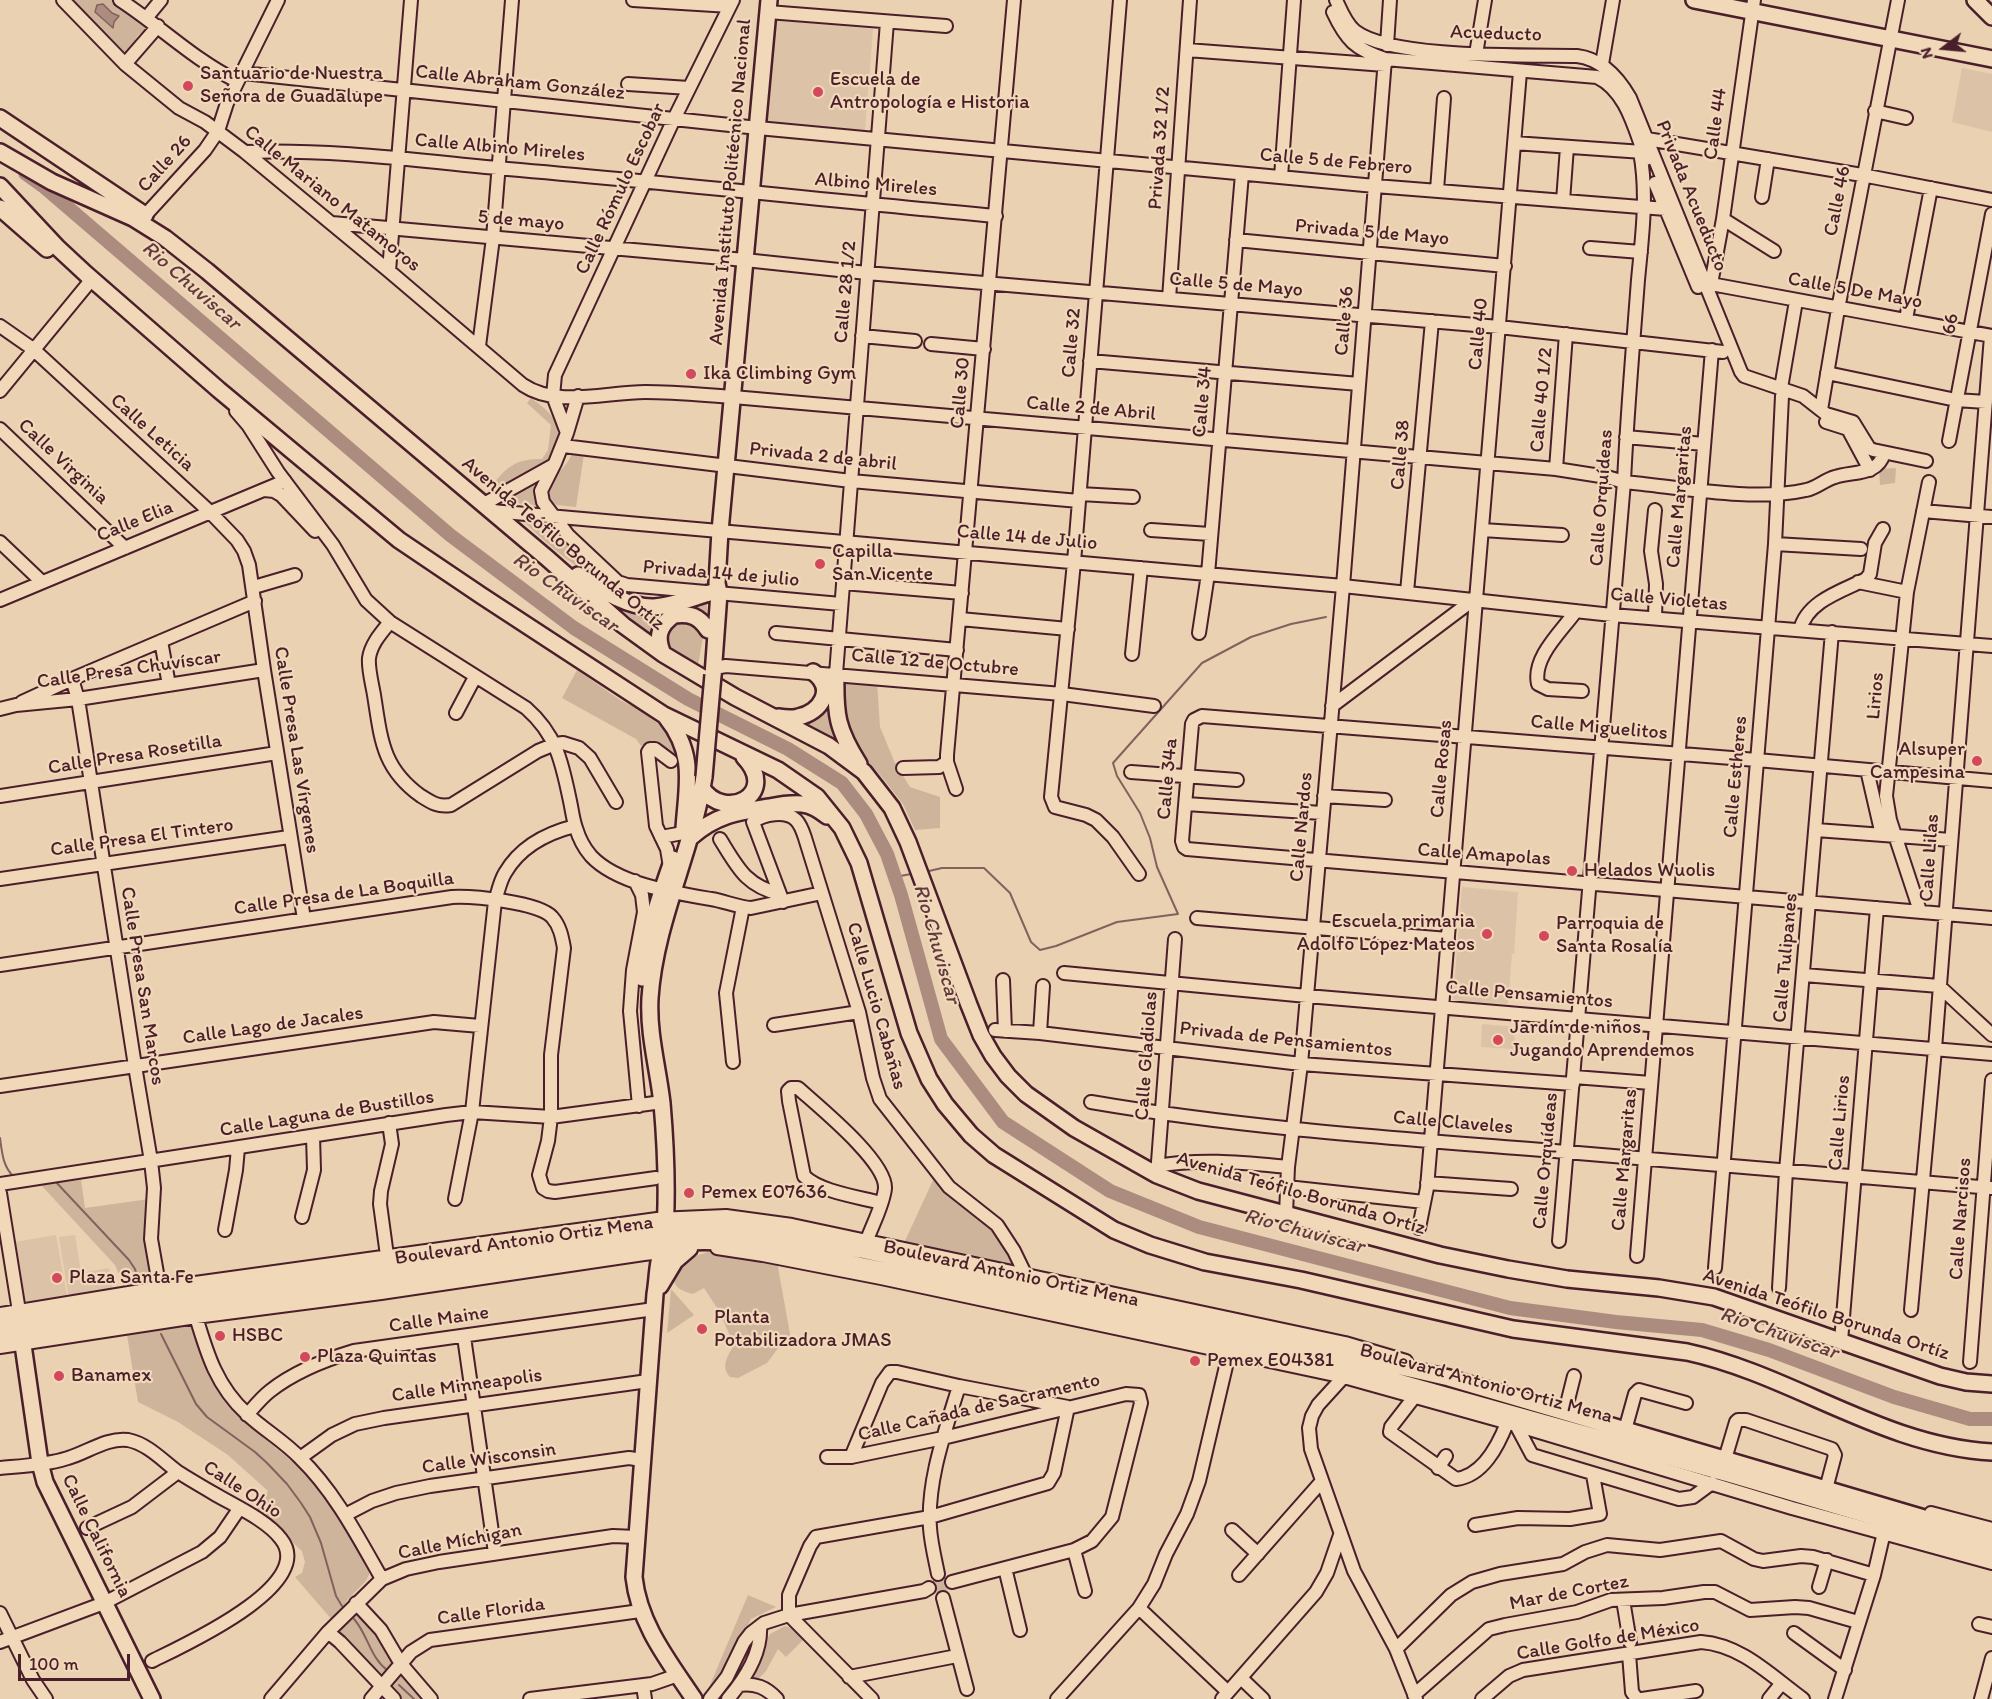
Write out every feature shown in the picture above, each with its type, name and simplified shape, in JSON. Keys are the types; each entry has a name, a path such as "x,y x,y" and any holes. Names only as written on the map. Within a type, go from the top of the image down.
{"main road":[{"path":"1694,0 1753,6 1992,59"},
{"path":"1975,0 1992,17"},
{"name":"Avenida Instituto Politécnico Nacional","path":"667,891 701,778 720,531 769,6"},
{"path":"0,118 139,218"},
{"path":"0,152 52,182 139,218"},
{"path":"0,186 58,249 219,390 399,540 664,715 778,770 817,797 842,828 858,863 918,1056 929,1079 945,1104 971,1135 994,1155 1114,1230 1150,1245 1205,1262 1301,1280 1491,1325 1715,1358 1750,1370 1893,1432 1946,1446 1992,1452"},
{"path":"0,208 75,273 89,276"},
{"name":"Avenida Teófilo Borunda Ortíz","path":"139,218 207,271 623,625 663,654 735,697 829,746 864,772 892,808 908,842 969,1005 981,1035 993,1056 1026,1094 1074,1128 1198,1191 1440,1255 1508,1269 1567,1279 1659,1288 1714,1297 1941,1376 1965,1382 1992,1384"},
{"path":"547,558 597,587 624,600 644,606 657,607 717,589"},
{"name":"Avenida Instituto Politécnico Nacional","path":"710,672 708,630 717,589"},
{"path":"663,654 658,636 661,627 674,615 694,615 708,630"},
{"path":"770,715 798,717 817,708 825,691 824,682 813,672"},
{"path":"836,674 835,702 839,729 845,743 864,772"},
{"path":"664,715 680,736 688,765 686,833 734,813 788,804 802,804 816,808 842,828"},
{"path":"701,778 712,801 721,804 741,801 749,796 756,786 757,776 753,766 740,753"},
{"name":"Avenida Instituto Politécnico Nacional","path":"661,1239 651,1104 650,999 653,966 670,867 686,833"},
{"name":"Avenida Instituto Politécnico Nacional","path":"651,1104 661,1239 634,1577 640,1611 646,1624 694,1699"},
{"name":"Boulevard Antonio Ortiz Mena","path":"0,1324 21,1328 195,1313 661,1239"},
{"name":"Boulevard Antonio Ortiz Mena","path":"0,1337 21,1328 160,1294 388,1262 661,1239 708,1240 860,1251 1031,1287 1232,1341 1449,1378 1826,1489 1887,1521 1992,1538"},
{"path":"655,1301 675,1261 688,1249"},
{"name":"Calle California","path":"21,1328 40,1463 45,1482 152,1699"},
{"name":"Boulevard Antonio Ortiz Mena","path":"1354,1363 1992,1552"}],"street":[{"name":"Calle Mariano Matamoros","path":"63,0 125,64 179,108 218,131 389,271 523,385 532,391 553,396"},
{"name":"Calle Abraham González","path":"120,0 147,17 207,65 240,77 405,91 878,139"},
{"path":"147,17 161,0"},
{"name":"Calle 26","path":"139,218 205,150 218,131 227,103 278,0"},
{"path":"389,271 411,0"},
{"path":"479,346 493,238 512,0"},
{"path":"633,0 731,3"},
{"name":"Calle 30","path":"956,789 947,762 1014,0"},
{"name":"Calle 32","path":"1120,0 1074,562 1052,797 1055,807 1086,815 1105,828 1139,874"},
{"name":"Privada 32 1/2","path":"1169,299 1190,0"},
{"path":"1281,177 1294,0"},
{"path":"1328,0 1340,27 1354,45 1385,62"},
{"path":"1336,0 1354,30 1387,45 1390,0"},
{"path":"1476,54 1485,0"},
{"path":"1602,64 1613,0"},
{"name":"Calle 46","path":"1821,410 1862,175 1898,0"},
{"name":"Calle Rómulo Escobar","path":"553,396 555,375 674,119 731,3"},
{"path":"769,6 887,22 946,26"},
{"name":"Calle 44","path":"1709,286 1723,219 1753,6"},
{"name":"Calle 28 1/2","path":"836,674 887,22"},
{"path":"125,64 158,26"},
{"name":"Acueducto","path":"1387,45 1476,54 1577,56 1587,57 1602,64"},
{"path":"1186,50 1385,62"},
{"name":"Acueducto","path":"1385,62 1597,77"},
{"name":"Calle 36","path":"1343,586 1385,62"},
{"name":"Privada Acueducto","path":"1602,64 1626,91 1647,139 1666,209 1722,351"},
{"name":"Calle 40","path":"1475,600 1520,72"},
{"name":"Privada Acueducto","path":"1597,77 1611,85 1624,104 1642,152 1659,181 1709,286 1722,351"},
{"path":"628,84 689,88"},
{"path":"1437,190 1444,98"},
{"path":"1875,111 1906,118"},
{"name":"Calle 5 de Febrero","path":"878,139 1375,186 1666,209"},
{"path":"1647,139 1862,175 1992,200"},
{"path":"1514,143 1642,152"},
{"path":"1563,201 1567,147"},
{"name":"Calle Orquídeas","path":"1558,1241 1574,1080 1624,482 1645,207 1642,152"},
{"name":"Calle Albino Mireles","path":"245,153 322,153 645,181 752,193"},
{"path":"1762,197 1768,159"},
{"name":"Calle 34","path":"1199,633 1208,574 1242,174"},
{"path":"1906,319 1931,188"},
{"name":"Albino Mireles","path":"752,193 996,216"},
{"name":"66","path":"1948,441 1992,214"},
{"path":"1723,219 1774,251"},
{"name":"5 de mayo","path":"330,223 745,260"},
{"name":"Privada 5 de Mayo","path":"1236,240 1505,266"},
{"path":"1590,248 1641,252"},
{"name":"Calle 5 de Mayo","path":"745,260 867,273 1499,327 1722,351"},
{"path":"0,391 89,276"},
{"name":"Calle 5 De Mayo","path":"1709,286 1838,309 1970,328 1992,336"},
{"name":"Calle Estheres","path":"1715,1268 1775,544 1782,392 1796,301"},
{"name":"Calle 38","path":"1407,592 1432,321"},
{"name":"Calle Leticia","path":"0,326 33,349 210,512 237,540 244,552 254,587"},
{"path":"1970,328 1992,329"},
{"name":"Calle 40 1/2","path":"1556,469 1566,334"},
{"path":"862,336 915,340"},
{"name":"Calle Lilas","path":"1911,1310 1935,1049 1992,336"},
{"path":"931,344 984,349"},
{"path":"169,346 174,356 237,412 255,435 285,481 344,561 366,600 390,622 535,716 555,744 564,773 575,826 583,845 591,856 615,872 635,881 667,891 743,907 782,898 822,893"},
{"path":"1722,351 1740,382 1803,396 1831,416 1853,422 1869,448 1926,461"},
{"name":"Calle Margaritas","path":"1637,1256 1704,444 1722,351"},
{"path":"1090,362 1359,384"},
{"path":"1827,373 1956,400 1986,402"},
{"name":"Calle 2 de Abril","path":"553,396 643,392 733,397 1556,469 1624,482"},
{"path":"1782,392 1824,421 1848,429 1870,470"},
{"path":"553,396 567,433"},
{"path":"554,516 543,502 541,490 563,446 579,396"},
{"name":"Calle Virginia","path":"0,429 125,548"},
{"path":"1626,437 1704,444"},
{"name":"Privada 2 de abril","path":"563,446 851,481 972,492 1079,498"},
{"path":"1624,482 1777,495 1805,490 1836,476 1870,470 1880,465 1884,453"},
{"path":"488,508 555,463"},
{"name":"Calle Elia","path":"0,600 285,481"},
{"name":"Lirios","path":"1920,912 1888,836 1887,807 1888,772 1901,637 1907,592 1929,482"},
{"path":"264,490 274,491 281,495 344,561"},
{"path":"1079,498 1133,497"},
{"name":"Calle 14 de Julio","path":"488,508 554,516 1343,586"},
{"path":"1655,510 1651,551 1656,584 1655,618"},
{"path":"1923,511 1992,517"},
{"name":"Privada 14 de julio","path":"554,516 567,535 618,582 627,585 717,589 841,604"},
{"path":"1800,630 1802,621 1810,609 1870,574 1873,548 1883,529"},
{"path":"1151,530 1210,534"},
{"path":"1482,530 1562,535"},
{"path":"0,542 42,582"},
{"path":"1775,544 1861,549"},
{"path":"1132,654 1141,568"},
{"path":"254,587 295,575"},
{"path":"1858,582 1907,592"},
{"path":"843,583 962,593"},
{"name":"Calle Violetas","path":"1343,586 1612,615 1992,646"},
{"name":"Calle Nardos","path":"1286,1214 1288,1167 1308,996 1343,586"},
{"name":"Calle Presa Las Vírgenes","path":"254,587 289,837 304,919"},
{"path":"1332,706 1475,600"},
{"name":"Calle Rosas","path":"1419,1228 1431,1142 1475,600"},
{"path":"16,705 255,601"},
{"path":"1576,611 1545,654 1537,670 1537,679 1538,684 1548,689 1582,691"},
{"path":"960,619 1068,629"},
{"path":"390,622 372,646 369,660 370,674 386,754 398,777 412,790 441,807 451,805 538,751 555,744 571,744 590,758 616,802"},
{"name":"Calle Tulipanes","path":"1779,1288 1786,1171 1832,632"},
{"path":"776,633 957,650"},
{"path":"161,641 169,685"},
{"name":"Calle 12 de Octubre","path":"710,672 726,666 813,672 1062,693 1154,706"},
{"name":"Calle Presa Chuvíscar","path":"0,709 264,670"},
{"path":"456,712 475,677"},
{"name":"Calle Presa San Marcos","path":"72,679 78,699 151,1161 154,1188 151,1239 160,1294"},
{"name":"Calle Miguelitos","path":"1202,716 1821,765 1992,781"},
{"name":"Calle 34a","path":"1187,849 1182,841 1192,724 1194,720 1202,716"},
{"path":"670,867 667,849 656,826 648,752 650,749 655,749 671,761"},
{"name":"Calle Presa Rosetilla","path":"0,796 277,753"},
{"path":"903,768 939,767 947,762"},
{"path":"1867,770 1888,836"},
{"path":"1131,772 1237,780"},
{"path":"1324,796 1384,800"},
{"path":"1186,804 1322,813"},
{"name":"Calle Lucio Cabañas","path":"782,898 754,826 755,820 771,815 787,815 795,819 805,838 860,1012 873,1078 880,1099 949,1187 997,1225 1014,1251 1031,1287"},
{"path":"455,1199 472,1112 495,901 504,875 528,847 543,837 575,826"},
{"path":"1816,830 1951,840"},
{"path":"661,837 686,833"},
{"name":"Calle Presa El Tintero","path":"0,879 289,837"},
{"path":"720,839 746,878 756,886 782,898"},
{"name":"Calle Amapolas","path":"1187,849 1992,918"},
{"path":"635,881 642,895 644,912 633,970 630,1011 651,1104"},
{"name":"Calle Presa de La Boquilla","path":"0,965 452,897 470,896 535,907 552,916 562,935 564,948 551,1055 551,1116 548,1141 539,1175 543,1188 548,1191 656,1178"},
{"path":"732,1062 726,993 743,907"},
{"name":"Calle Lirios","path":"1841,1341 1878,908"},
{"path":"1197,918 1448,939"},
{"name":"Calle Gladiolas","path":"1157,1170 1175,939"},
{"name":"Calle Pensamientos","path":"1064,973 1992,1054"},
{"path":"1804,975 1939,986 1992,1035"},
{"name":"Privada de Pensamientos","path":"1003,980 1000,1030 1301,1064 1436,1074 1651,1083"},
{"path":"1040,1033 1043,986"},
{"path":"774,1025 860,1012"},
{"name":"Calle Lago de Jacales","path":"0,1086 434,1022 480,1026"},
{"name":"Calle Narcisos","path":"1970,1362 1988,1188 1992,1080"},
{"path":"860,1251 881,1203 885,1183 870,1156 798,1088 790,1088 789,1101 804,1176 810,1182 826,1188 881,1203"},
{"name":"Calle Claveles","path":"1090,1102 1162,1114 1431,1142 1988,1188"},
{"name":"Calle Laguna de Bustillos","path":"0,1184 472,1112 551,1116 651,1104"},
{"path":"388,1262 380,1204 392,1143 389,1123"},
{"path":"302,1217 314,1170 313,1136"},
{"path":"225,1230 238,1148"},
{"path":"1157,1170 1182,1162 1211,1161 1288,1167"},
{"path":"1427,1183 1511,1189"},
{"path":"1287,1187 1424,1203"},
{"path":"0,1193 21,1328"},
{"path":"661,1239 706,1216 747,1218 792,1225 860,1251 1031,1287 1187,1308 1354,1363 1312,1416 1309,1428 1311,1449 1360,1586 1396,1649 1415,1697"},
{"path":"661,1239 688,1249 727,1249 763,1255 1232,1341 1213,1426 1192,1500 1154,1584 1139,1608 1057,1699"},
{"name":"Calle Maine","path":"247,1415 269,1392 296,1374 354,1351 464,1337 655,1301"},
{"path":"195,1313 204,1348 214,1374 228,1395 247,1415 300,1458 324,1485 345,1515 382,1579"},
{"path":"0,1314 21,1328"},
{"name":"Boulevard Antonio Ortiz Mena","path":"0,1347 21,1328"},
{"path":"464,1337 495,1553"},
{"name":"Boulevard Antonio Ortiz Mena","path":"1232,1341 1354,1363 1415,1396 1712,1483 1887,1521 1992,1563"},
{"path":"851,1457 882,1383 890,1372 1068,1407 1054,1473 1048,1483 930,1517 816,1537 789,1594 789,1615 872,1699"},
{"path":"1565,1412 1574,1376"},
{"name":"Calle Minneapolis","path":"300,1458 332,1435 355,1424 648,1381"},
{"path":"938,1574 930,1529 931,1493 943,1438 959,1386"},
{"path":"1625,1430 1635,1394 1639,1390 1686,1403"},
{"name":"Calle Cañada de Sacramento","path":"827,1457 851,1457 943,1438 1126,1394 1139,1395 1141,1403 1112,1517 1092,1541 1074,1550"},
{"path":"1415,1396 1391,1427 1390,1432 1456,1479 1470,1475 1479,1469 1512,1424 1532,1455 1593,1475 1679,1499 1693,1497 1712,1483"},
{"path":"1725,1459 1736,1422 1746,1420 1832,1449 1835,1455 1826,1489"},
{"name":"Calle Ohio","path":"0,1468 66,1459 112,1441 129,1440 149,1449 178,1472 262,1523 281,1539 287,1549 288,1562 284,1572 248,1608 212,1632 152,1660"},
{"path":"1438,1468 1446,1456"},
{"name":"Calle Wisconsin","path":"345,1515 372,1501 396,1493 628,1458 642,1460"},
{"path":"87,1528 132,1507 178,1472"},
{"path":"1475,1526 1518,1518 1570,1519 1600,1514 1593,1475"},
{"path":"1239,1575 1322,1481"},
{"path":"1835,1699 1874,1575 1887,1521 1897,1505 1992,1529"},
{"path":"0,1642 104,1603 202,1552 220,1537 239,1509"},
{"path":"1232,1530 1258,1554"},
{"path":"1139,1608 1225,1696 1316,1592 1327,1573 1340,1535"},
{"name":"Calle Míchigan","path":"271,1699 328,1632 382,1579 417,1567 495,1553 613,1536 636,1537"},
{"path":"1396,1649 1451,1595 1473,1582 1500,1574 1563,1564 1585,1552 1607,1545 1660,1550 1721,1541 1754,1559 1763,1561 1801,1556 1827,1560 1874,1575"},
{"path":"952,1582 1074,1550 1085,1591"},
{"path":"1819,1587 1827,1560"},
{"path":"1005,1568 1020,1630"},
{"path":"938,1574 945,1575 952,1582 952,1590 943,1598 935,1597 929,1588 930,1581 938,1574"},
{"path":"710,1699 728,1677 744,1642 760,1626 789,1615 924,1591 929,1588"},
{"name":"Mar de Cortez","path":"1415,1697 1489,1629 1505,1624 1577,1612 1611,1600 1715,1592 1750,1610 1809,1608 1858,1622"},
{"path":"943,1598 957,1656 968,1689"},
{"path":"1623,1600 1632,1692 1637,1699 1696,1691"},
{"path":"356,1603 381,1630 401,1664 431,1699"},
{"name":"Calle Florida","path":"371,1699 411,1652 430,1640 640,1611"},
{"path":"0,1613 33,1680 45,1699"},
{"path":"1979,1624 1992,1627"},
{"path":"728,1699 739,1685 759,1648 760,1626"},
{"path":"328,1632 394,1699"},
{"path":"1794,1632 1845,1670"},
{"name":"Calle Golfo de México","path":"1482,1699 1516,1672 1629,1648 1714,1643 1741,1653 1803,1699"},
{"path":"849,1677 957,1656"},
{"path":"1981,1699 1992,1658"},
{"path":"736,1661 749,1668"},
{"path":"530,1699 643,1686 678,1675"},
{"path":"1241,1678 1263,1699"},
{"path":"1769,1699 1781,1683"},
{"path":"739,1685 757,1685 766,1689 777,1699"},
{"path":"643,1686 645,1699"}],"shaded area":[{"path":"70,0 112,0 153,26 149,33 139,34 128,55"},
{"path":"103,4 119,16 113,28 95,12 97,5"},
{"name":"Escuela de Antropología e Historia","path":"773,20 873,29 865,130 765,122"},
{"path":"1962,68 1992,74 1992,132 1952,122"},
{"path":"531,398 554,419 558,431 555,454 545,465 515,483 493,490 491,487 507,469 525,460 542,459 548,450 551,425 527,403"},
{"path":"572,453 584,454 576,507 557,505 551,502 549,494 552,481 565,466"},
{"path":"1896,468 1895,483 1880,485 1879,469"},
{"path":"542,476 539,506 503,501 503,499"},
{"path":"518,516 551,519 634,593 635,597 586,573 545,541"},
{"path":"591,588 624,604 707,599 707,615 697,608 685,606 658,620 649,638"},
{"path":"683,618 702,630 703,637 697,671 667,650 666,628"},
{"path":"577,670 620,700 640,710 670,733 683,761 678,761 675,755 658,743 649,742 641,746 636,739 562,698"},
{"path":"829,678 843,750 814,730 793,720 803,720"},
{"path":"842,680 877,682 880,727 895,763 910,787 940,797 940,828 915,830 903,804 877,771 856,750 845,728"},
{"name":"Escuela primaria Adolfo López Mateos","path":"1462,887 1518,892 1508,1004 1453,1000"},
{"name":"Jardín de niños Jugando Aprendemos","path":"1482,1024 1515,1027 1514,1049 1481,1047"},
{"path":"934,1178 956,1203 995,1227 1016,1268 904,1243"},
{"path":"81,1180 85,1208 149,1199 146,1243 153,1287 124,1291 115,1265 41,1185"},
{"name":"Plaza Santa Fe","path":"56,1235 68,1301 30,1304 24,1299 15,1242"},
{"path":"75,1235 81,1273 109,1268 113,1292 69,1299 59,1237"},
{"path":"708,1252 777,1262 792,1345 779,1347 767,1363 738,1378 730,1377 727,1373 726,1361 734,1345 719,1311 704,1288 693,1294 689,1293 674,1283 672,1275 686,1259"},
{"path":"671,1289 694,1315 667,1333"},
{"path":"192,1325 192,1331 213,1381 233,1412 300,1468 321,1489 369,1565 369,1575 365,1582 348,1599 333,1621 295,1577 302,1573 305,1562 302,1551 257,1510 268,1491 228,1455 178,1422 138,1402 127,1335"},
{"path":"940,1578 948,1586 940,1594 932,1586"},
{"path":"748,1595 776,1607 751,1619 723,1681 707,1692"},
{"path":"357,1608 370,1620 395,1664 381,1680 342,1640 339,1632"},
{"path":"785,1626 795,1629 806,1637 786,1657 778,1649 766,1671 758,1679 753,1677 750,1672 770,1634"},
{"path":"756,1636 748,1662 725,1698 719,1699 718,1694 735,1674 742,1654"},
{"path":"402,1673 430,1699 398,1699 389,1689"}],"waterway":[{"name":"Rio Chuviscar","path":"25,173 450,535 574,628 688,699 788,749 842,783 866,814 887,854 901,895 941,1039 1003,1122 1110,1191 1199,1227 1510,1308 1616,1322 1702,1330 1769,1350 1894,1397 1970,1419 1992,1419"},
{"path":"929,871 942,868 984,868 1010,893 1031,942 1040,950 1117,922 1178,914 1157,867 1150,838 1140,813 1117,776 1113,763 1202,663 1251,637 1291,624 1326,617"},
{"path":"895,877 911,874"},
{"path":"0,1138 5,1164 14,1177"},
{"path":"54,1180 129,1260 135,1269 140,1286"},
{"path":"161,1334 196,1404 207,1417 267,1463 301,1503 321,1543 336,1596 342,1606"},
{"path":"354,1619 377,1659 387,1670"},
{"path":"399,1685 414,1699"}],"place":[{"name":"Santuario de Nuestra Señora de Guadalupe","path":"188,86"},
{"name":"Escuela de Antropología e Historia","path":"818,92"},
{"name":"Ika Climbing Gym","path":"691,374"},
{"name":"Capilla San Vicente","path":"820,564"},
{"name":"Alsuper Campesina","path":"1977,761"},
{"name":"Helados Wuolis","path":"1572,871"},
{"name":"Escuela primaria Adolfo López Mateos","path":"1487,934"},
{"name":"Parroquia de Santa Rosalía","path":"1544,936"},
{"name":"Jardín de niños Jugando Aprendemos","path":"1498,1040"},
{"name":"Pemex E07636","path":"689,1193"},
{"name":"Plaza Santa Fe","path":"57,1278"},
{"name":"Planta Potabilizadora JMAS","path":"702,1329"},
{"name":"HSBC","path":"220,1336"},
{"name":"Plaza Quintas","path":"305,1357"},
{"name":"Pemex E04381","path":"1195,1361"},
{"name":"Banamex","path":"59,1376"}]}
